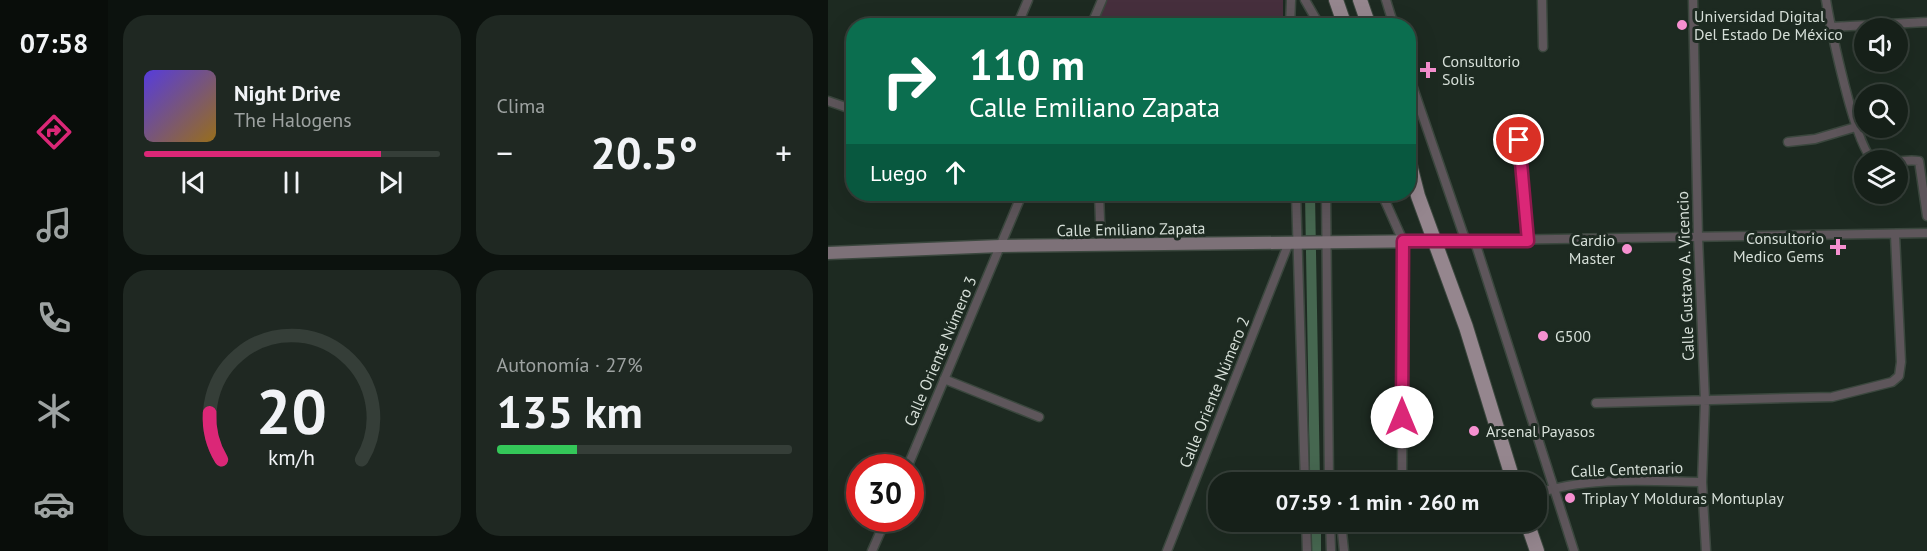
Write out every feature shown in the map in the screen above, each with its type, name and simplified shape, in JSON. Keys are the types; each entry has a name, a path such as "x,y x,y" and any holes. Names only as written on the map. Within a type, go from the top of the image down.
{"main road":[{"path":"1336,0 1342,18"},
{"path":"1360,0 1366,18"},
{"path":"1416,188 1466,327 1511,472"},
{"path":"1416,192 1418,196"},
{"path":"1530,532 1537,551"}],"street":[{"path":"1020,18 1028,0"},
{"path":"1094,18 1102,0"},
{"path":"1290,18 1291,0"},
{"path":"1305,0 1315,18"},
{"path":"1386,0 1392,18"},
{"path":"1542,0 1543,47"},
{"name":"Calle Gustavo A. Vicencio","path":"1693,0 1698,237 1705,401 1702,482 1706,551"},
{"path":"1826,0 1854,119"},
{"path":"1831,27 1927,22"},
{"path":"1416,94 1471,242 1574,551"},
{"path":"828,101 846,107"},
{"path":"1517,120 1528,241"},
{"path":"1788,142 1815,139 1854,128"},
{"path":"1861,138 1871,159 1919,162 1927,216"},
{"name":"Calle Oriente Número 3","path":"913,454 1019,201"},
{"path":"1100,201 1101,246"},
{"path":"1298,201 1307,242 1328,472"},
{"path":"1305,472 1307,242 1323,201"},
{"path":"1385,201 1403,241 1402,472"},
{"path":"1434,241 1927,234"},
{"path":"1596,403 1832,397 1884,385 1897,379 1901,362 1895,235"},
{"name":"Calle Emiliano Zapata","path":"828,253 1000,246 1434,241"},
{"name":"Calle Oriente Número 2","path":"1167,551 1307,242"},
{"path":"944,379 1039,417"},
{"name":"Calle Centenario","path":"1547,490 1630,481 1702,482"},
{"path":"872,551 880,532"},
{"path":"1306,532 1307,551"},
{"path":"1330,532 1331,551"},
{"path":"1342,532 1344,551"}],"shaded area":[{"path":"1105,0 1283,0 1283,18 1097,18"}],"waterway":[{"path":"1310,201 1315,472"},
{"path":"1316,532 1316,551"}],"place":[{"name":"Universidad Digital Del Estado De México","path":"1682,25"},
{"name":"Consultorio Solis","path":"1428,70"},
{"name":"Consultorio Medico Gems","path":"1838,247"},
{"name":"Cardio Master","path":"1627,249"},
{"name":"G500","path":"1543,336"},
{"name":"Arsenal Payasos","path":"1474,431"},
{"name":"Triplay Y Molduras Montuplay","path":"1570,498"}],"route":[{"path":"1402,417 1403,241 1528,241 1519,140"}]}
